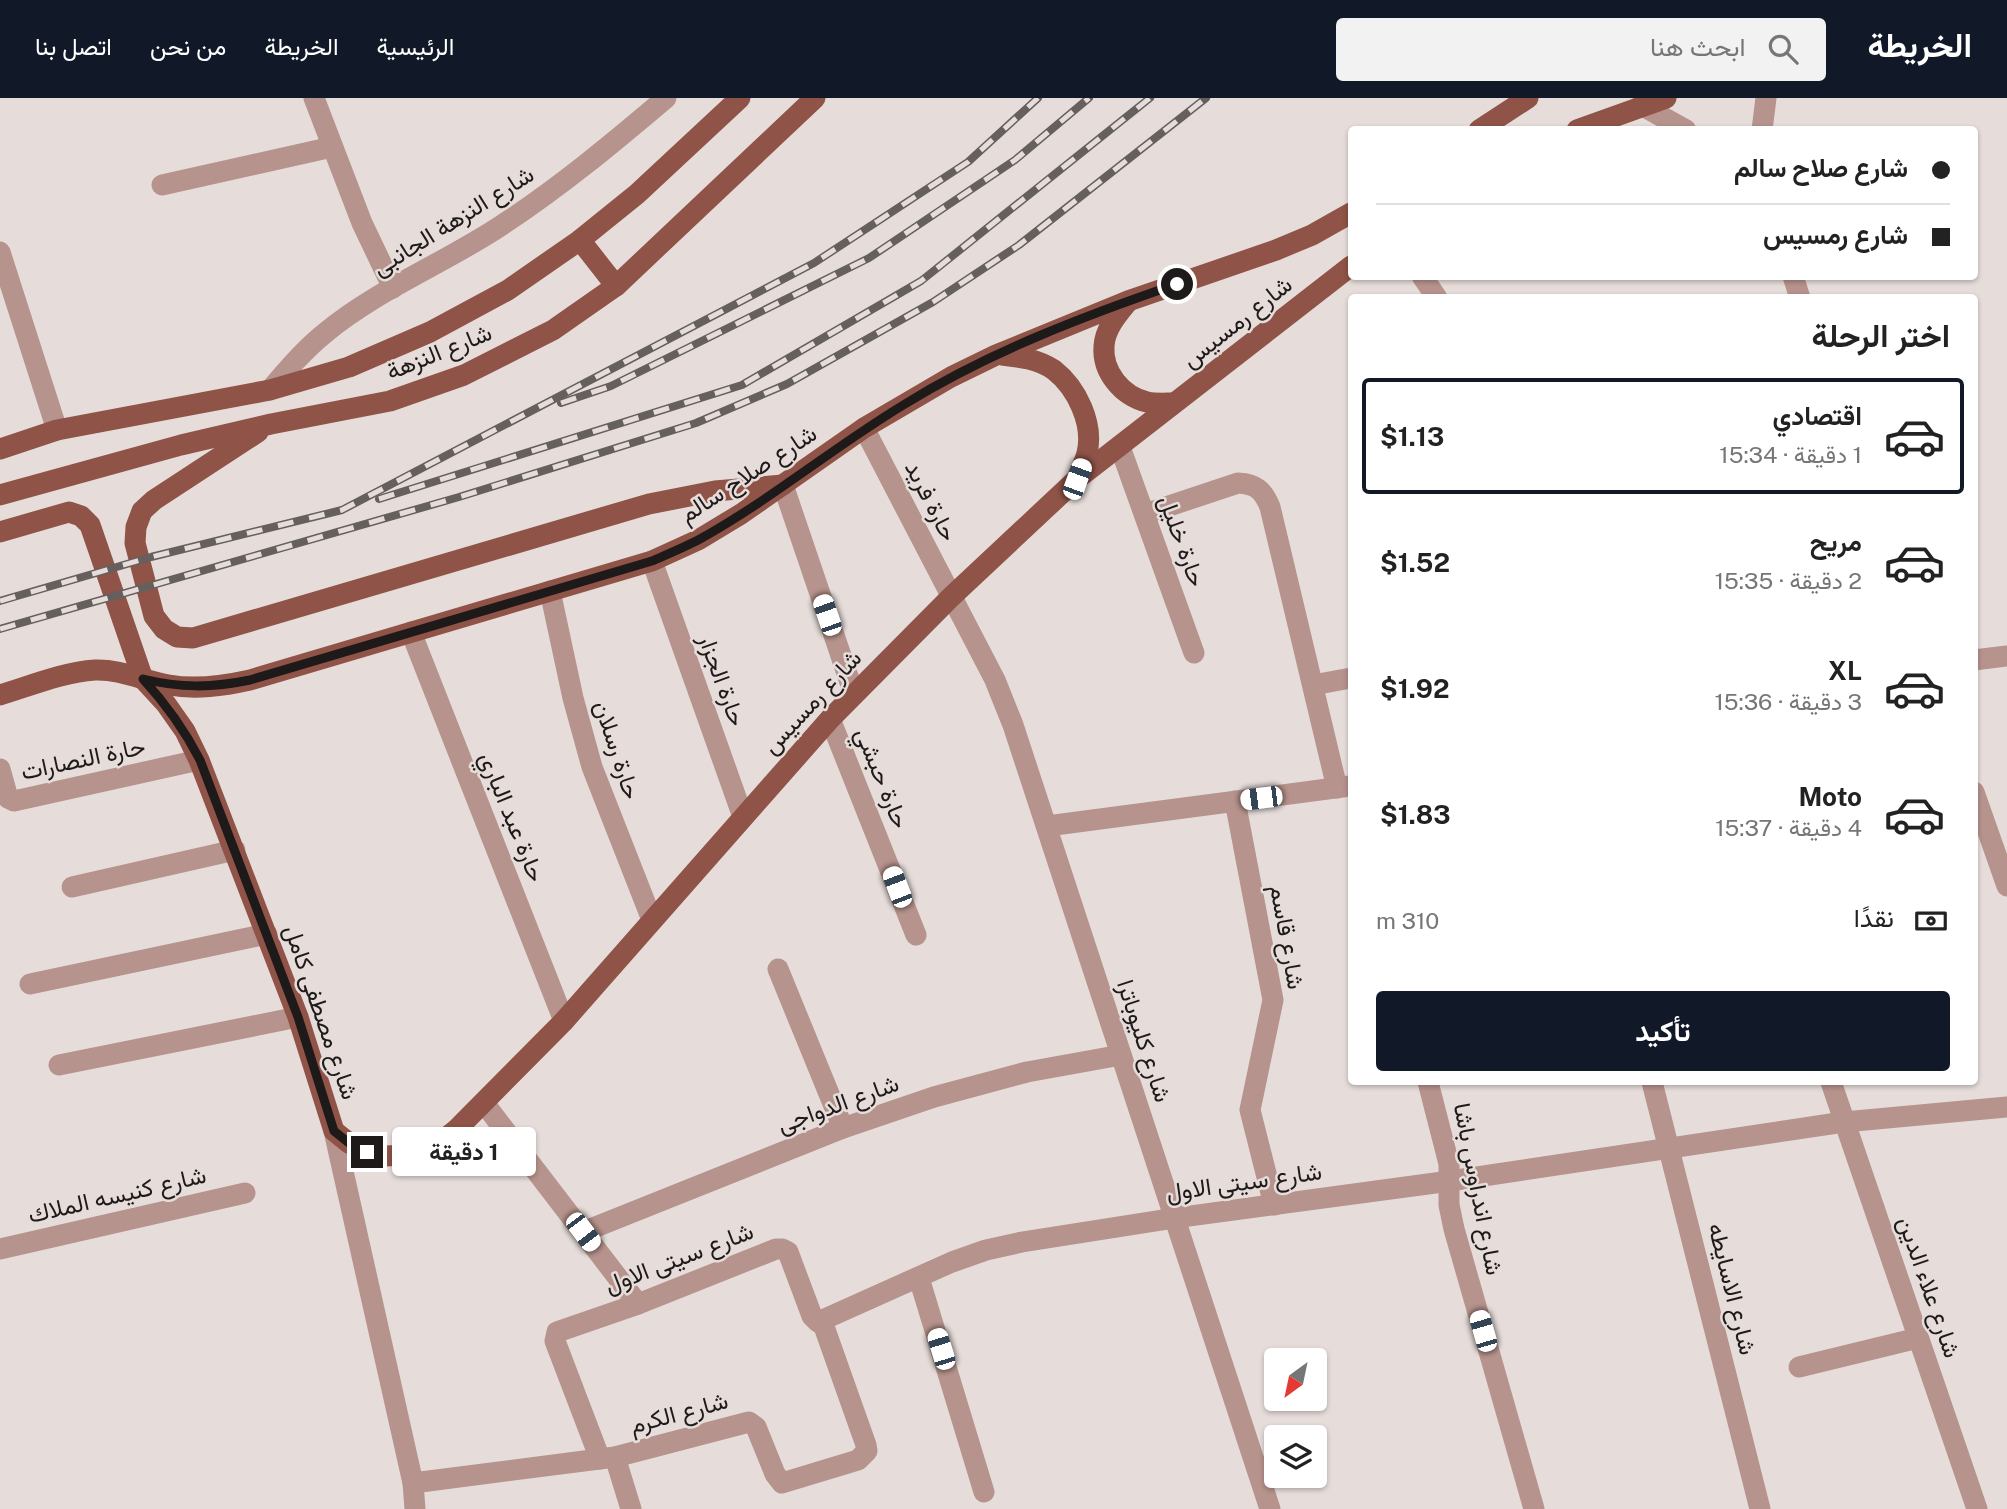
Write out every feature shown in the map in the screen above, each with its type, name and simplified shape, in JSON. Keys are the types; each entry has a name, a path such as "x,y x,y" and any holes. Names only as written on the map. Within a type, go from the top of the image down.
{"main road":[{"name":"شارع النزهة","path":"0,449 57,430 270,390 349,367 430,332 508,290 580,240 636,194 740,98"},
{"name":"شارع النزهة","path":"0,495 181,444 390,401 464,375 553,330 616,286 814,98"},
{"path":"1485,126 1528,98"},
{"path":"1587,126 1666,98"},
{"name":"شارع صلاح سالم","path":"0,695 94,670 119,671 169,685 223,686 652,561 698,540 864,428 951,377 996,355 1128,301 1276,250 1348,214"},
{"path":"580,240 616,286"},
{"name":"شارع رمسيس","path":"334,1131 367,1152 386,1156 425,1150 442,1141 484,1103 564,1021 830,719 951,597 1077,479 1348,268"},
{"path":"1128,301 1112,322 1104,346 1108,371 1123,391 1146,402 1174,403"},
{"path":"996,355 1026,357 1054,370 1074,392 1087,420 1088,451 1077,479"},
{"path":"271,424 154,500 142,511 135,527 135,543 154,616 164,629 177,637 193,638 649,504 715,491 783,485"},
{"path":"0,532 69,512 81,516 90,525 143,679"},
{"name":"شارع مصطفى كامل","path":"143,679 166,704 185,731 200,760 298,1017 334,1131"}],"street":[{"path":"314,98 362,223 393,288"},
{"name":"شارع النزهة الجانبى","path":"270,390 296,359 326,332 393,288 449,259 524,211 605,150 666,98"},
{"path":"1762,126 1766,98"},
{"path":"1641,105 1679,126"},
{"path":"162,186 332,147"},
{"path":"0,252 57,430"},
{"name":"حارة فريد","path":"864,428 951,597"},
{"name":"حارة خليل","path":"1120,447 1194,653"},
{"path":"1047,826 1344,787 1313,685 1270,507 1264,493 1252,484 1238,483 1145,514"},
{"path":"783,485 854,694"},
{"name":"حارة الجزار","path":"652,561 743,817"},
{"name":"حارة رسلان","path":"550,591 573,698 592,767 652,920"},
{"name":"شارع كليوباترا","path":"951,597 995,680 1013,725 1267,1508"},
{"name":"حارة عبد الباري","path":"411,632 564,1021"},
{"path":"1978,660 2007,656"},
{"path":"1313,685 1348,679"},
{"name":"حارة حبشي","path":"830,719 916,935"},
{"name":"حارة النصارات","path":"0,769 8,797 14,801 200,760"},
{"name":"شارع قاسم","path":"1235,801 1273,1000 1250,1110 1274,1205"},
{"path":"1978,803 2007,886"},
{"path":"72,887 234,850"},
{"path":"30,984 267,934"},
{"path":"778,969 843,1128"},
{"path":"59,1065 298,1017"},
{"name":"شارع الدواجى","path":"583,1232 843,1128 934,1097 1027,1072 1121,1055"},
{"name":"شارع اندراوس باشا","path":"1430,1085 1449,1164 1449,1205 1454,1229 1534,1509"},
{"name":"شارع الاسايطه","path":"1652,1085 1760,1509"},
{"name":"شارع علاء الدين","path":"1832,1085 1977,1509"},
{"path":"484,1103 638,1304"},
{"name":"شارع سيتى الاول","path":"560,1329 638,1304 776,1249 782,1249 790,1258 812,1316 818,1322 952,1262 998,1248 1175,1218 1450,1181 1844,1122 2007,1107"},
{"name":"شارع مصطفى كامل","path":"334,1131 413,1483 415,1509"},
{"name":"شارع كنيسه الملاك","path":"0,1249 245,1193"},
{"path":"919,1278 984,1492"},
{"name":"شارع الكرم","path":"413,1483 607,1458 749,1422 756,1427 775,1474 782,1483 864,1457 866,1445 822,1321"},
{"name":"شارع الكرم","path":"560,1329 554,1337 555,1341 631,1509"},
{"path":"1800,1367 1918,1338"}],"railway":[{"path":"0,601 151,557 342,510 814,263 968,162 1038,98"},
{"path":"561,403 611,386 869,258 1015,160 1089,98"},
{"path":"379,499 742,385 921,281 1150,98"},
{"path":"0,629 459,497 696,423 787,384 933,302 1019,245 1206,98"}],"route":[{"path":"367,1152 334,1131 298,1017 200,760 185,731 166,704 143,679 196,687 223,686 250,680 652,561 698,540 741,514 864,428 951,377 996,355 1177,284"}]}
